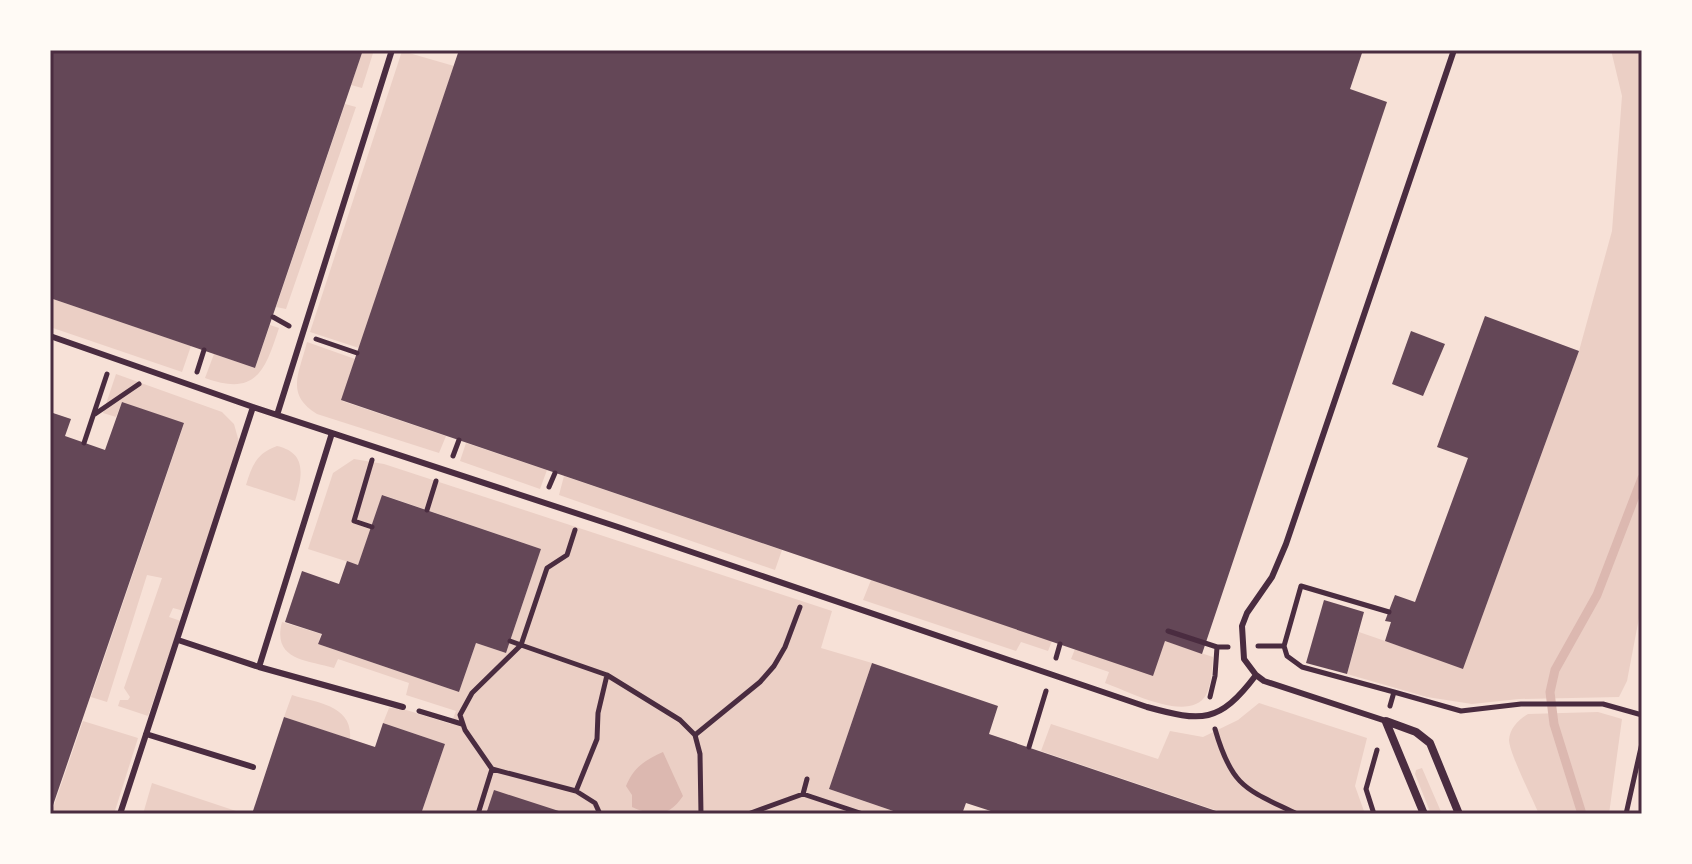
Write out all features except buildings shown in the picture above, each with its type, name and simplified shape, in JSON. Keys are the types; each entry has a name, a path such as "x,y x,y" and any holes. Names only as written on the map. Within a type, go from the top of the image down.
{"street":[{"path":"1386,721 1424,814"},
{"path":"1386,721 1416,732 1430,743 1459,814"}],"lane":[{"path":"277,415 392,50"},
{"path":"1386,721 1278,686 1256,675 1244,659 1242,626 1247,613 1272,577 1286,544 1454,50"},
{"path":"50,336 1051,676 1183,717 1212,716 1244,692 1256,675"},
{"path":"120,814 253,407"},
{"path":"259,667 332,433"},
{"path":"178,640 259,667 403,707"},
{"path":"146,734 253,767"}],"path":[{"path":"303,334 357,353"},
{"path":"84,443 113,357"},
{"path":"93,415 157,373"},
{"path":"372,527 354,521 375,448"},
{"path":"427,510 439,469"},
{"path":"580,515 567,555 547,568 521,645 472,693 460,715 462,724 492,769 576,791 595,803 600,814"},
{"path":"1284,646 1301,586 1389,612"},
{"path":"695,735 760,682 774,666 785,647 806,592"},
{"path":"1168,631 1217,647 1215,676 1207,703"},
{"path":"510,641 607,675 680,720 695,735 700,754 701,814"},
{"path":"1029,747 1060,644"},
{"path":"576,791 597,739 598,713 607,675"},
{"path":"1394,692 1461,711 1521,704 1603,704 1642,715"},
{"path":"403,707 462,724"},
{"path":"1212,716 1221,749 1236,780 1259,797 1297,814"},
{"path":"1626,814 1642,743"},
{"path":"478,814 492,769"},
{"path":"803,794 807,779"},
{"path":"748,814 803,794 863,814"}],"shaded area":[{"path":"363,50 374,50 362,88 351,85"},
{"path":"1611,50 1642,50 1642,602 1627,681 1619,697 1519,699 1472,704 1427,697 1347,674 1359,632 1463,668 1579,351 1612,231 1622,96"},
{"path":"402,51 454,66 359,348 310,332"},
{"path":"345,104 356,107 286,309 276,307"},
{"path":"50,298 191,346 182,372 50,327"},
{"path":"270,325 279,328 269,356 256,376 248,382 237,384 205,378 214,354 255,368"},
{"path":"307,342 355,359 342,401 446,436 439,453 317,414 307,406 301,399 297,382"},
{"path":"116,374 222,412 234,424 239,442 184,611 173,608 169,617 181,621 148,716 118,706 120,700 130,697 124,688 162,578 147,575 107,702 91,697 184,424 122,402 116,417 103,413"},
{"path":"466,443 547,470 540,489 460,461"},
{"path":"277,446 287,449 298,460 301,475 295,501 246,485 256,461"},
{"path":"354,459 384,464 832,611 821,648 872,663 829,789 902,814 421,814 445,744 383,723 389,708 400,708 451,724 456,711 406,695 409,683 338,659 334,668 294,656 282,644 282,622 321,634 318,644 459,692 476,643 506,653 541,549 383,495 358,565 308,549 333,473"},
{"path":"564,476 782,550 775,570 559,495"},
{"path":"871,580 1052,641 1048,651 1021,642 1016,651 863,600"},
{"path":"1165,641 1213,657 1208,690 1198,703 1173,706 1143,698 1105,683 1109,672 1071,659 1075,649"},
{"path":"292,695 322,703 340,712 346,719 350,739 284,717"},
{"path":"1259,703 1367,738 1355,786 1365,814 1227,814 1041,751 1051,724 1158,759 1170,731 1203,737 1238,720"},
{"path":"1598,712 1622,719 1609,814 1539,814 1510,746 1513,728 1528,714"},
{"path":"83,721 138,738 114,814 51,814"},
{"path":"663,752 683,796 672,808 660,813 632,807 632,795 626,786 629,779 641,765"},
{"path":"1422,768 1442,814 1431,814 1415,774"},
{"path":"152,783 245,814 143,814"}],"waterway":[{"path":"1582,814 1554,724 1550,692 1555,670 1597,595 1642,478"}]}
